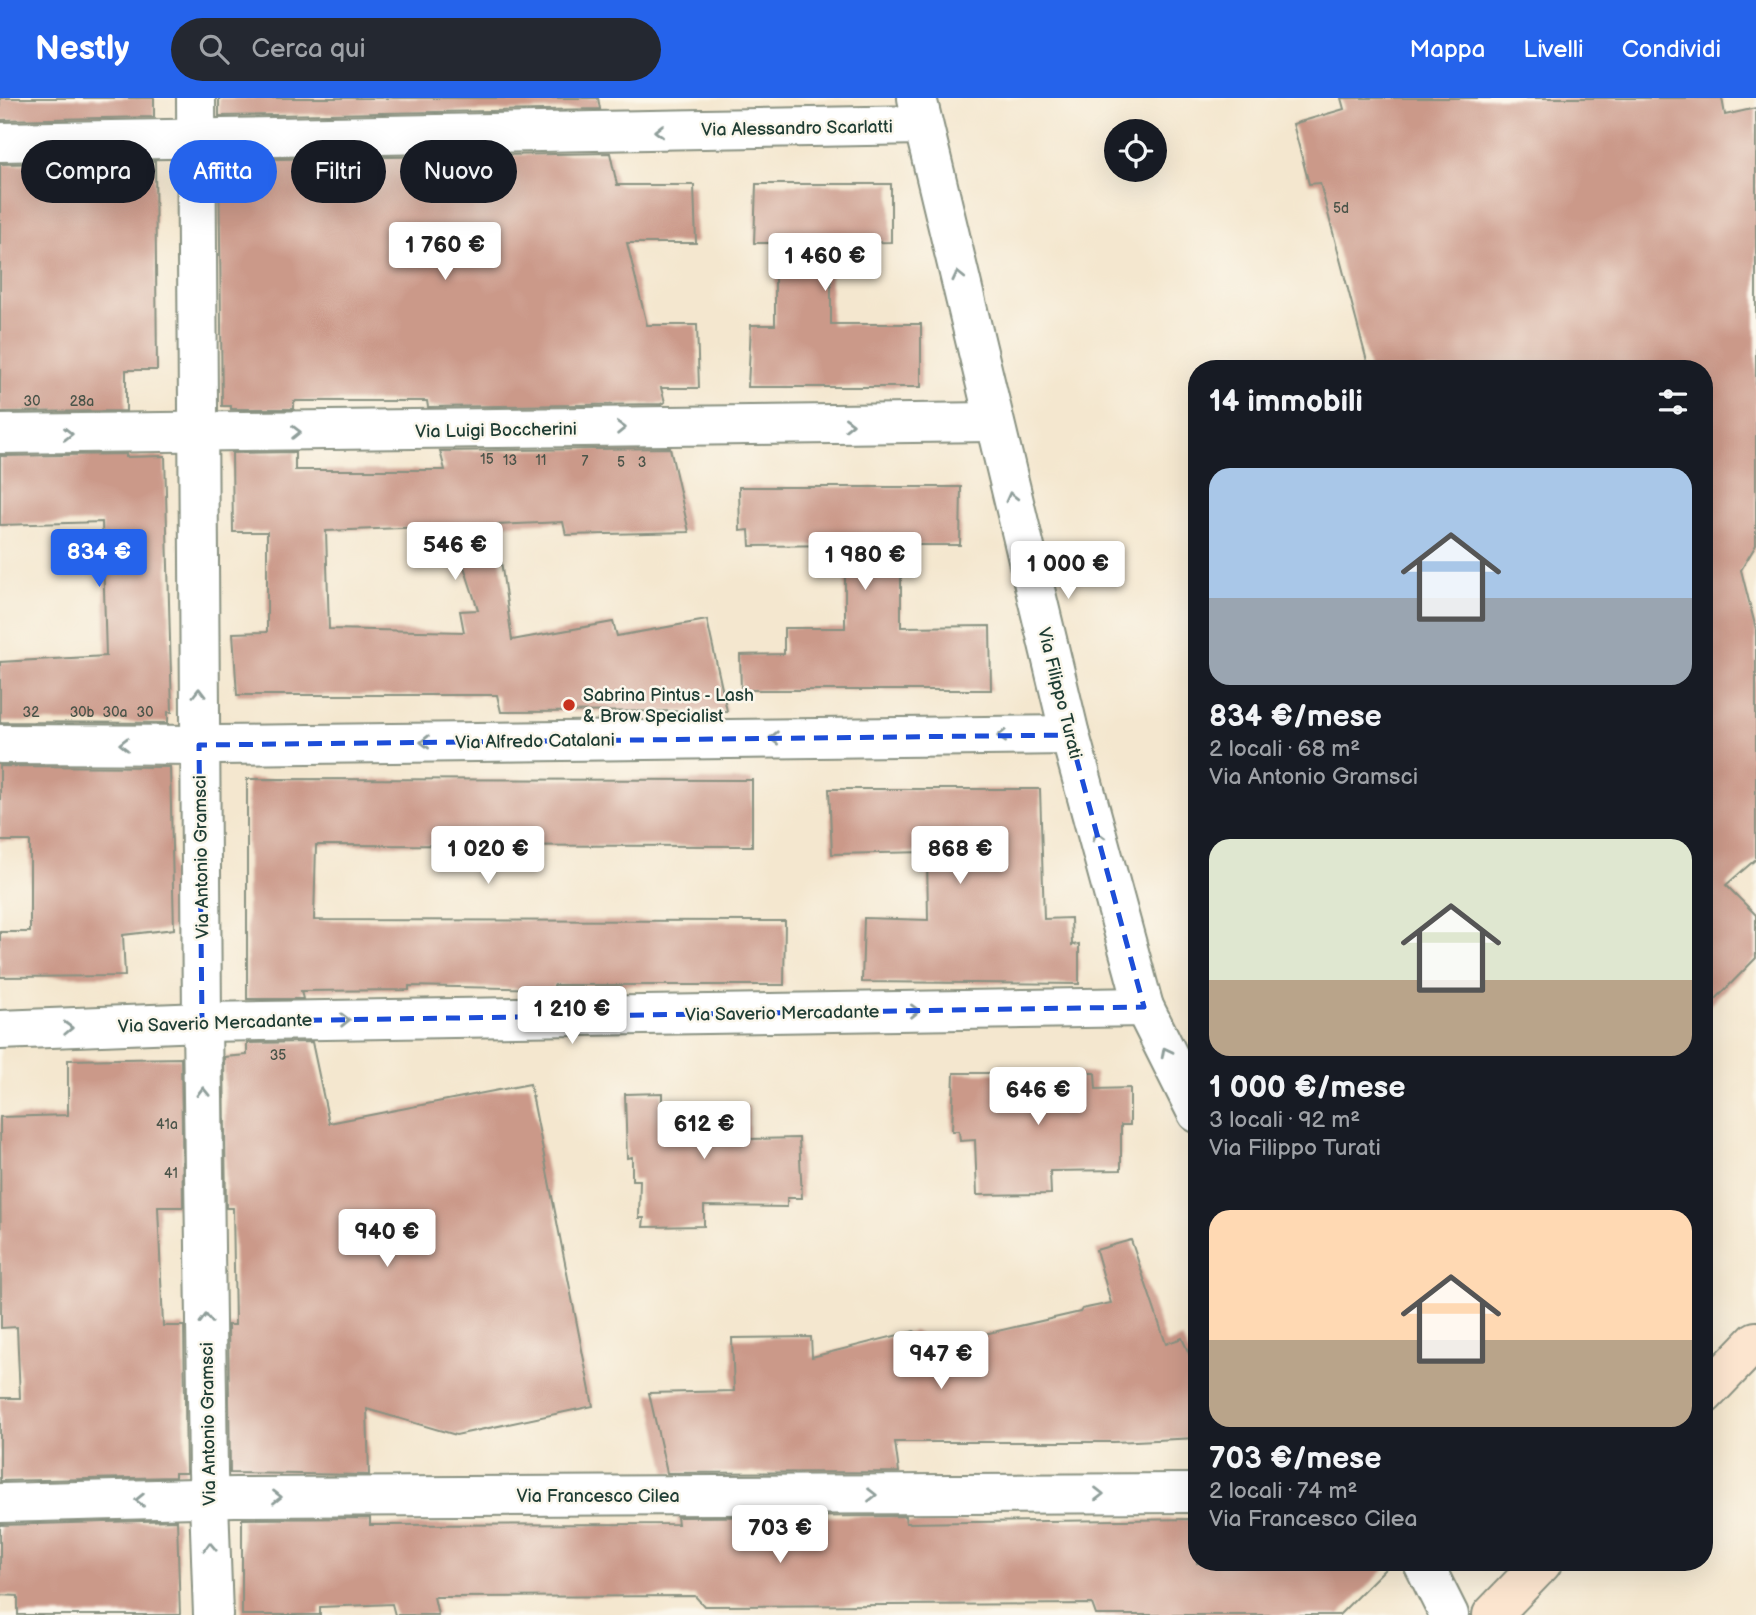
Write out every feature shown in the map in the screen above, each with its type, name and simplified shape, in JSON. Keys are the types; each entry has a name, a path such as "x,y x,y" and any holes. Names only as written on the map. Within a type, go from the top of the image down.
{"main road":[{"path":"1713,1386 1756,1341"},
{"path":"1492,1615 1534,1571"}],"street":[{"name":"Via Antonio Gramsci","path":"196,98 197,140"},
{"name":"Via Alessandro Scarlatti","path":"222,140 920,112"},
{"name":"Via Filippo Turati","path":"920,112 992,422 1070,735 1144,1007 1188,1095"},
{"name":"Via Alessandro Scarlatti","path":"0,142 169,141"},
{"name":"Via Antonio Gramsci","path":"197,203 202,1022 208,1498 213,1615"},
{"name":"Via Luigi Boccherini","path":"0,434 198,434 992,422"},
{"name":"Via Alfredo Catalani","path":"0,744 200,745 1070,735"},
{"name":"Via Saverio Mercadante","path":"0,1030 202,1022 1144,1007"},
{"name":"Via Francesco Cilea","path":"0,1503 208,1498 1188,1493"},
{"path":"1427,1571 1449,1615"}],"highlighted area":[{"path":"1070,735 1144,1007 202,1022 199,745"}],"building":[{"path":"0,98 154,98 154,117 0,120"},
{"path":"219,98 598,98 600,109 219,116"},
{"path":"1341,98 1722,98 1725,115 1756,108 1756,545 1741,570 1756,629 1756,859 1726,885 1756,915 1756,958 1713,1002 1713,360 1367,360 1320,183 1309,184 1293,124 1344,109"},
{"path":"610,153 617,185 694,185 696,243 627,243 647,325 697,325 699,388 661,388 665,402 661,404 428,407 427,401 294,401 294,409 231,409 231,406 222,406 220,203 277,203 277,159 291,159 291,203 386,203 386,157 400,157 400,203 517,203 517,155"},
{"path":"155,161 157,370 126,370 126,411 0,412 0,164 21,164 21,203 155,203"},
{"path":"756,184 891,184 891,242 831,243 831,324 921,324 921,387 748,387 751,325 775,325 775,243 754,243"},
{"path":"670,448 689,532 566,535 563,522 496,525 512,640 613,622 617,636 707,620 727,711 501,712 497,695 237,695 233,633 267,632 267,532 233,532 232,453 295,452 295,470 445,470 440,451","holes":["451,526 478,610 460,611 464,632 329,629 326,531"]},
{"path":"126,454 126,457 165,456 172,712 168,712 168,723 0,722 0,662 106,656 102,522 0,525 0,456"},
{"path":"739,487 961,487 960,545 907,545 908,558 901,557 901,627 990,626 991,690 741,690 740,655 784,654 784,628 845,628 845,545 750,546 749,530 740,531"},
{"path":"0,766 170,767 174,929 123,935 125,976 0,977 0,932 30,932 30,841 0,841"},
{"path":"247,779 752,780 752,846 316,845 314,920 785,921 784,985 554,985 554,989 409,986 409,990 301,991 303,999 247,999"},
{"path":"829,789 1040,789 1044,919 1071,918 1072,945 1079,944 1079,984 862,982 864,918 928,920 927,852 832,854"},
{"path":"312,1042 329,1123 530,1084 593,1406 456,1435 367,1409 369,1475 230,1473 228,1325 235,1325 233,1208 226,1208 224,1057 247,1055 247,1043"},
{"path":"181,1058 183,1207 158,1207 163,1326 184,1326 186,1473 175,1473 175,1477 0,1481 0,1398 20,1398 17,1327 1,1328 0,1117 68,1115 68,1060"},
{"path":"954,1073 1095,1073 1096,1089 1130,1088 1130,1125 1121,1125 1121,1170 1050,1171 1051,1194 977,1195 975,1140 960,1141 959,1131 952,1131"},
{"path":"662,1093 662,1106 749,1106 749,1139 799,1138 802,1198 787,1198 787,1207 704,1206 704,1226 643,1227 644,1218 639,1218 640,1180 632,1180 632,1157 627,1158 625,1094"},
{"path":"1131,1240 1166,1344 1182,1338 1188,1351 1188,1438 1114,1442 895,1442 899,1472 667,1473 649,1393 734,1391 732,1338 811,1337 812,1357 914,1331 937,1345 1080,1312 1082,1309 1111,1303 1096,1250"},
{"path":"905,1516 906,1523 1188,1519 1188,1571 1383,1571 1339,1615 1096,1615 1092,1604 704,1606 695,1596 434,1597 438,1615 395,1615 392,1604 320,1607 320,1615 242,1615 242,1519 370,1518 370,1525 678,1524 677,1517"},
{"path":"177,1520 180,1615 18,1615 18,1596 0,1595 0,1525"}],"place":[{"name":"Sabrina Pintus - Lash & Brow Specialist","path":"569,705"}]}
